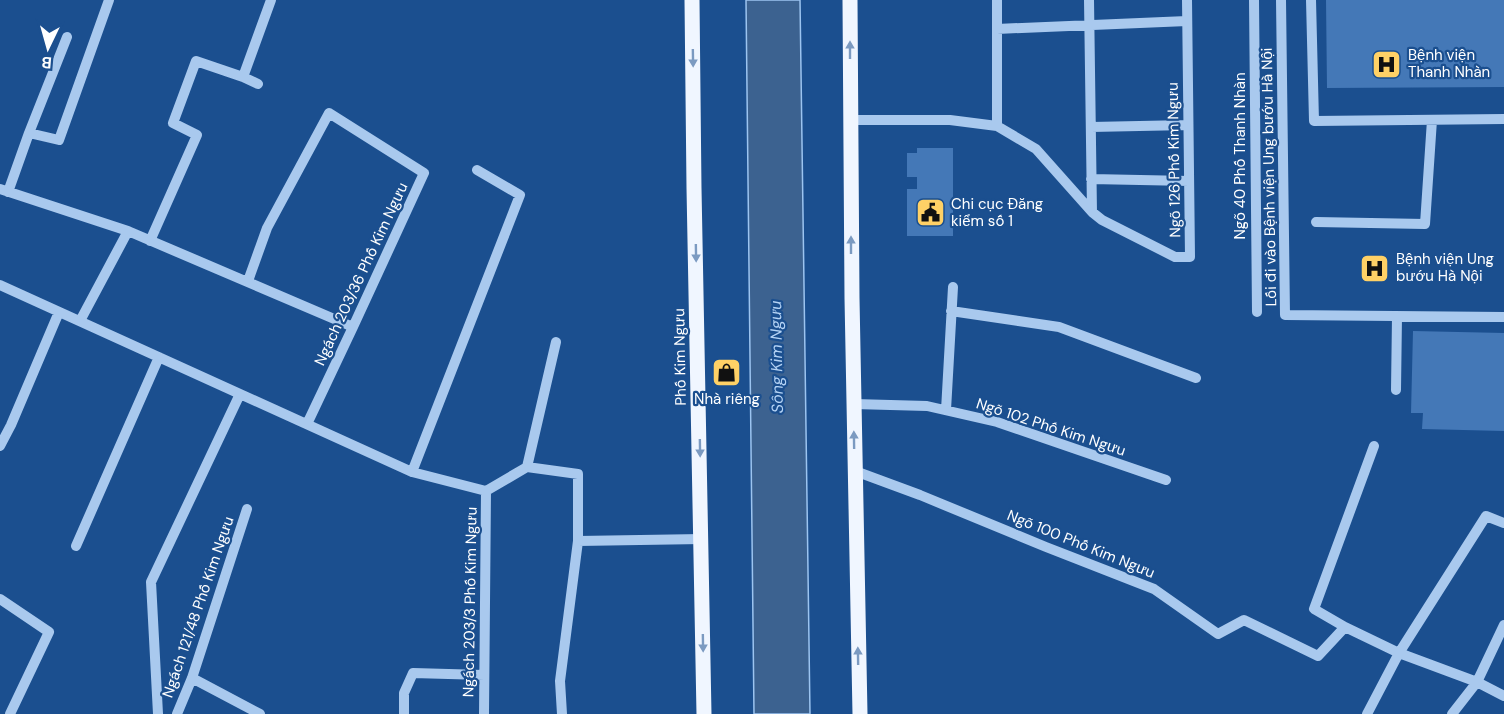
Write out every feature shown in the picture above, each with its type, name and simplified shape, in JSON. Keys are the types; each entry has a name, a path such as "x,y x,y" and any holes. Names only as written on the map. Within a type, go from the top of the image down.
{"main road":[{"name":"Phố Kim Ngưu","path":"692,0 704,714"},
{"path":"850,0 860,714"}],"street":[{"path":"29,133 59,140 110,0"},
{"path":"243,77 272,0"},
{"path":"996,126 997,0"},
{"path":"1089,0 1092,212"},
{"name":"Ngõ 126 Phố Kim Ngưu","path":"850,120 950,120 996,126 1036,148 1092,212 1102,220 1175,257 1190,257 1187,0"},
{"name":"Ngõ 40 Phố Thanh Nhàn","path":"1254,0 1257,312"},
{"name":"Lối đi vào Bệnh viện Ung bướu Hà Nội","path":"1281,0 1286,315 1504,317"},
{"path":"1311,0 1314,121 1504,119"},
{"path":"997,29 1187,21"},
{"path":"67,37 4,190 128,231 353,327"},
{"path":"150,241 197,135 173,123 196,61 258,84"},
{"name":"Ngách 203/36 Phố Kim Ngưu","path":"248,281 267,228 329,113 424,174 307,424"},
{"path":"1316,222 1425,224 1432,120"},
{"path":"1091,127 1188,125"},
{"path":"412,472 520,195 477,170"},
{"path":"1091,179 1189,181"},
{"path":"80,321 128,231"},
{"path":"0,285 412,472 486,491 527,467 578,474 578,541 560,681 562,714"},
{"path":"946,411 953,287"},
{"path":"951,311 1059,327 1196,378"},
{"path":"0,446 59,312"},
{"path":"1396,390 1397,316"},
{"path":"527,467 556,342"},
{"path":"76,546 159,357"},
{"path":"158,714 151,582 240,394"},
{"name":"Ngõ 102 Phố Kim Ngưu","path":"854,404 927,406 997,422 1166,480"},
{"path":"1374,446 1314,609 1345,627 1399,652 1477,682 1504,696"},
{"name":"Ngõ 100 Phố Kim Ngưu","path":"855,471 1154,589 1218,634 1244,620 1318,656 1345,627"},
{"name":"Ngách 203/3 Phố Kim Ngưu","path":"484,714 486,491"},
{"name":"Ngách 121/48 Phố Kim Ngưu","path":"177,714 192,678 247,509"},
{"path":"1367,714 1399,652 1486,516 1504,522"},
{"path":"578,541 702,539"},
{"path":"0,599 49,632 10,714"},
{"path":"1452,714 1477,682 1504,625"},
{"path":"404,714 405,693 413,673 484,675"},
{"path":"192,678 260,714"}],"water":[{"name":"Sông Kim Ngưu","path":"746,0 800,0 810,714 754,714"}],"building":[{"path":"1326,0 1504,0 1504,87 1327,88"},
{"name":"Chi cục Đăng kiểm số 1","path":"917,148 953,148 953,236 907,236 907,189 917,189 917,177 907,177 907,153 917,153"},
{"path":"1413,331 1504,333 1504,431 1422,429 1423,413 1411,413"}],"place":[{"name":"Bệnh viện Thanh Nhàn","path":"1387,64"},
{"name":"Chi cục Đăng kiểm số 1","path":"930,213"},
{"name":"Bệnh viện Ung bướu Hà Nội","path":"1375,268"},
{"name":"Nhà riêng","path":"727,372"}]}
